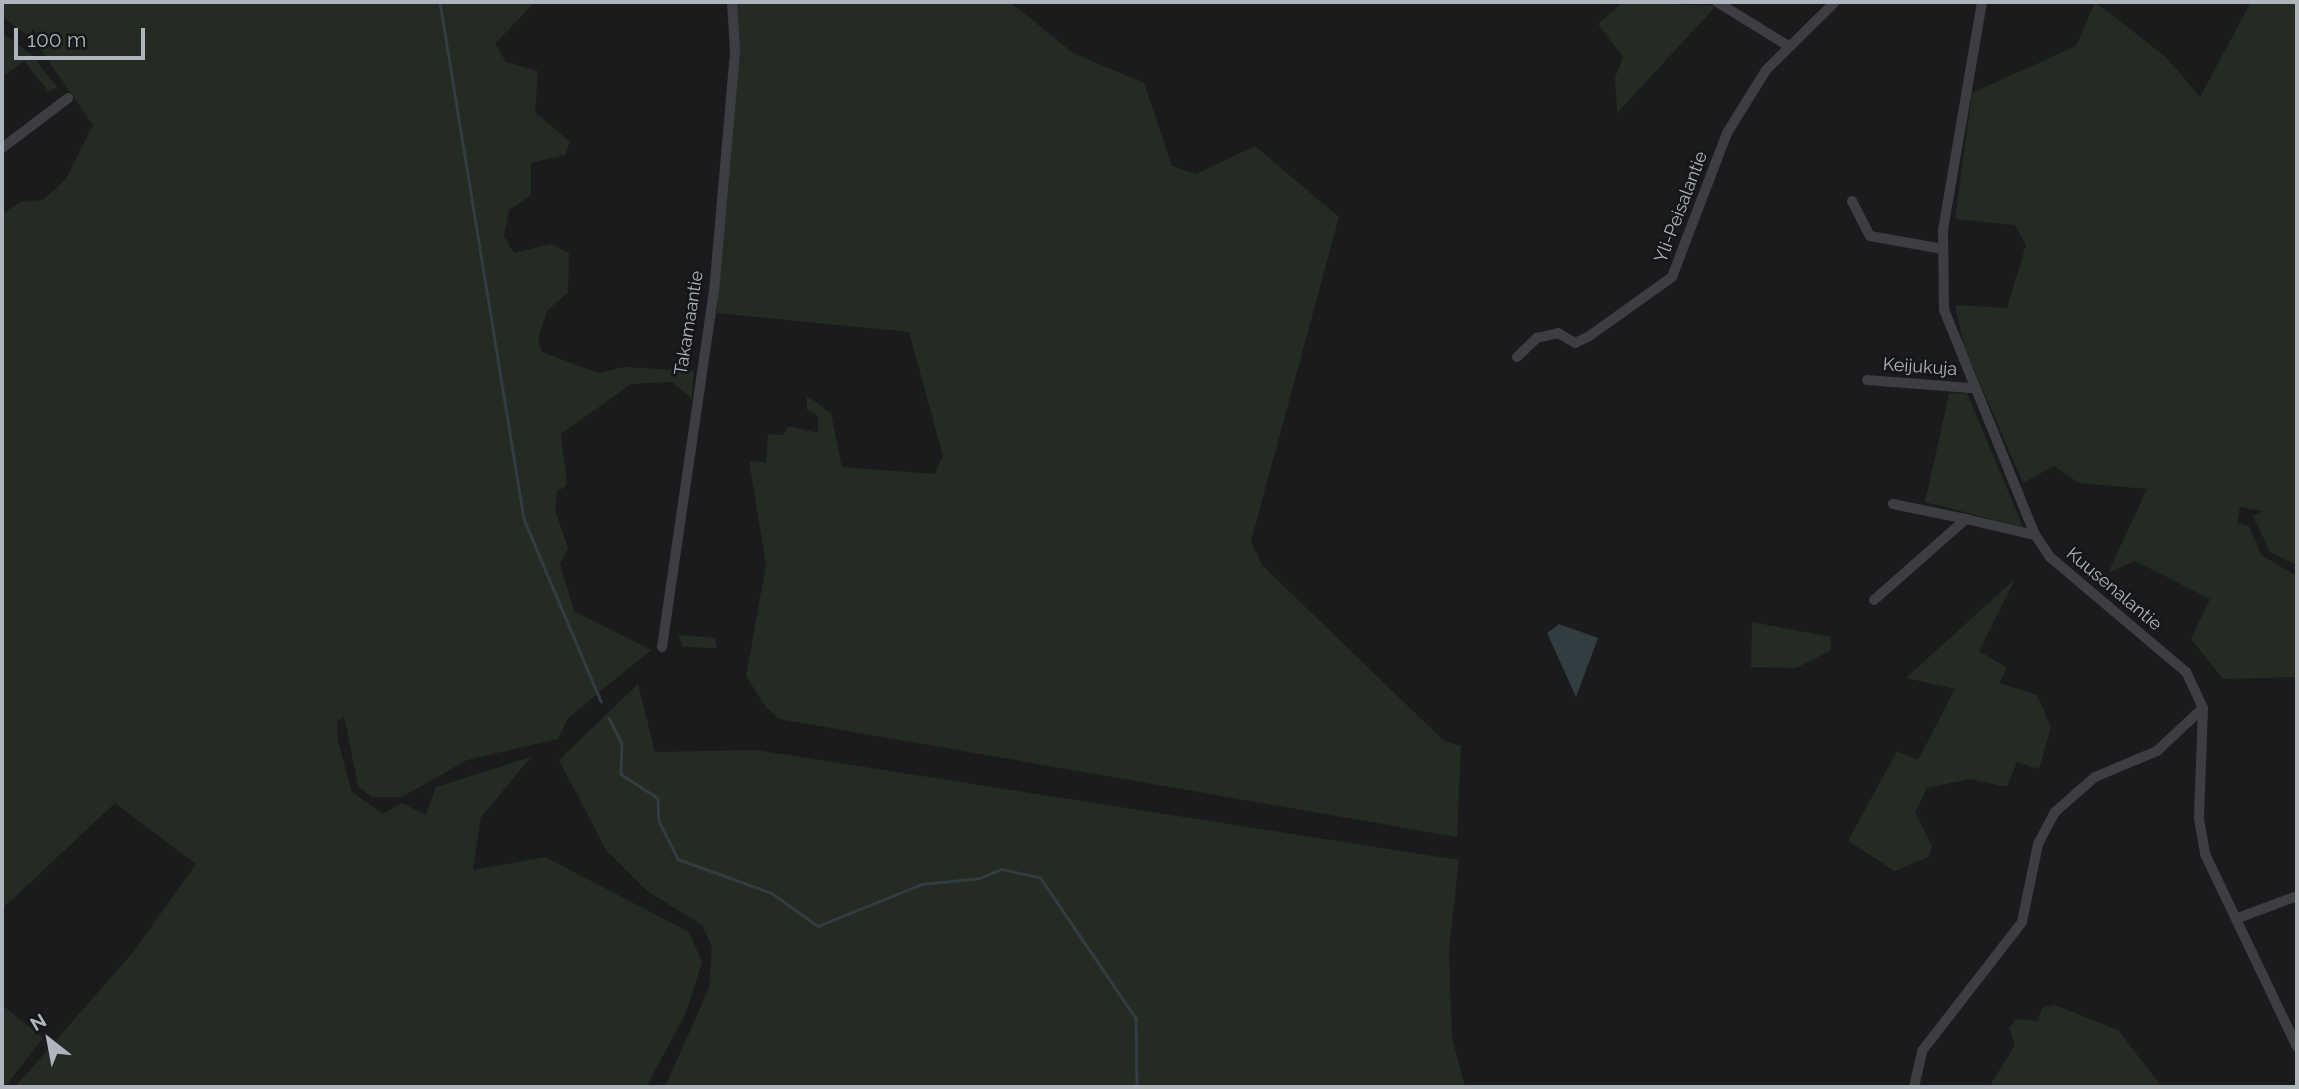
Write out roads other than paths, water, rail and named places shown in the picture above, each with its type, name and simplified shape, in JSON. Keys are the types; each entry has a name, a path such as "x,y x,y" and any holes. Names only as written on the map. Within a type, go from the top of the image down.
{"street":[{"name":"Takamaantie","path":"662,646 714,292 735,50 732,2"},
{"path":"1717,2 1787,46"},
{"name":"Yli-Peisalantie","path":"1517,357 1537,338 1558,332 1575,343 1588,337 1672,277 1727,133 1787,46 1835,2"},
{"name":"Kuusenalantie","path":"1982,2 1943,249 1944,310 1971,388 2035,535 2050,558 2186,672 2203,708"},
{"path":"2,148 68,98"},
{"path":"1852,201 1870,236 1943,249"},
{"name":"Keijukuja","path":"1867,380 1971,388"},
{"path":"1893,503 2035,535"},
{"path":"1874,600 1966,519"},
{"path":"2203,708 2199,819 2213,875 2238,918 2297,1047"},
{"path":"1914,1087 1922,1051 2022,922 2038,844 2055,812 2095,777 2157,751 2203,708"},
{"path":"2238,918 2297,896"}],"waterway":[{"path":"440,2 524,519 601,701"},
{"path":"609,718 622,743 621,774 658,798 659,821 678,859 772,893 818,926 922,884 980,878 1001,869 1040,877 1136,1018 1137,1087"}]}
